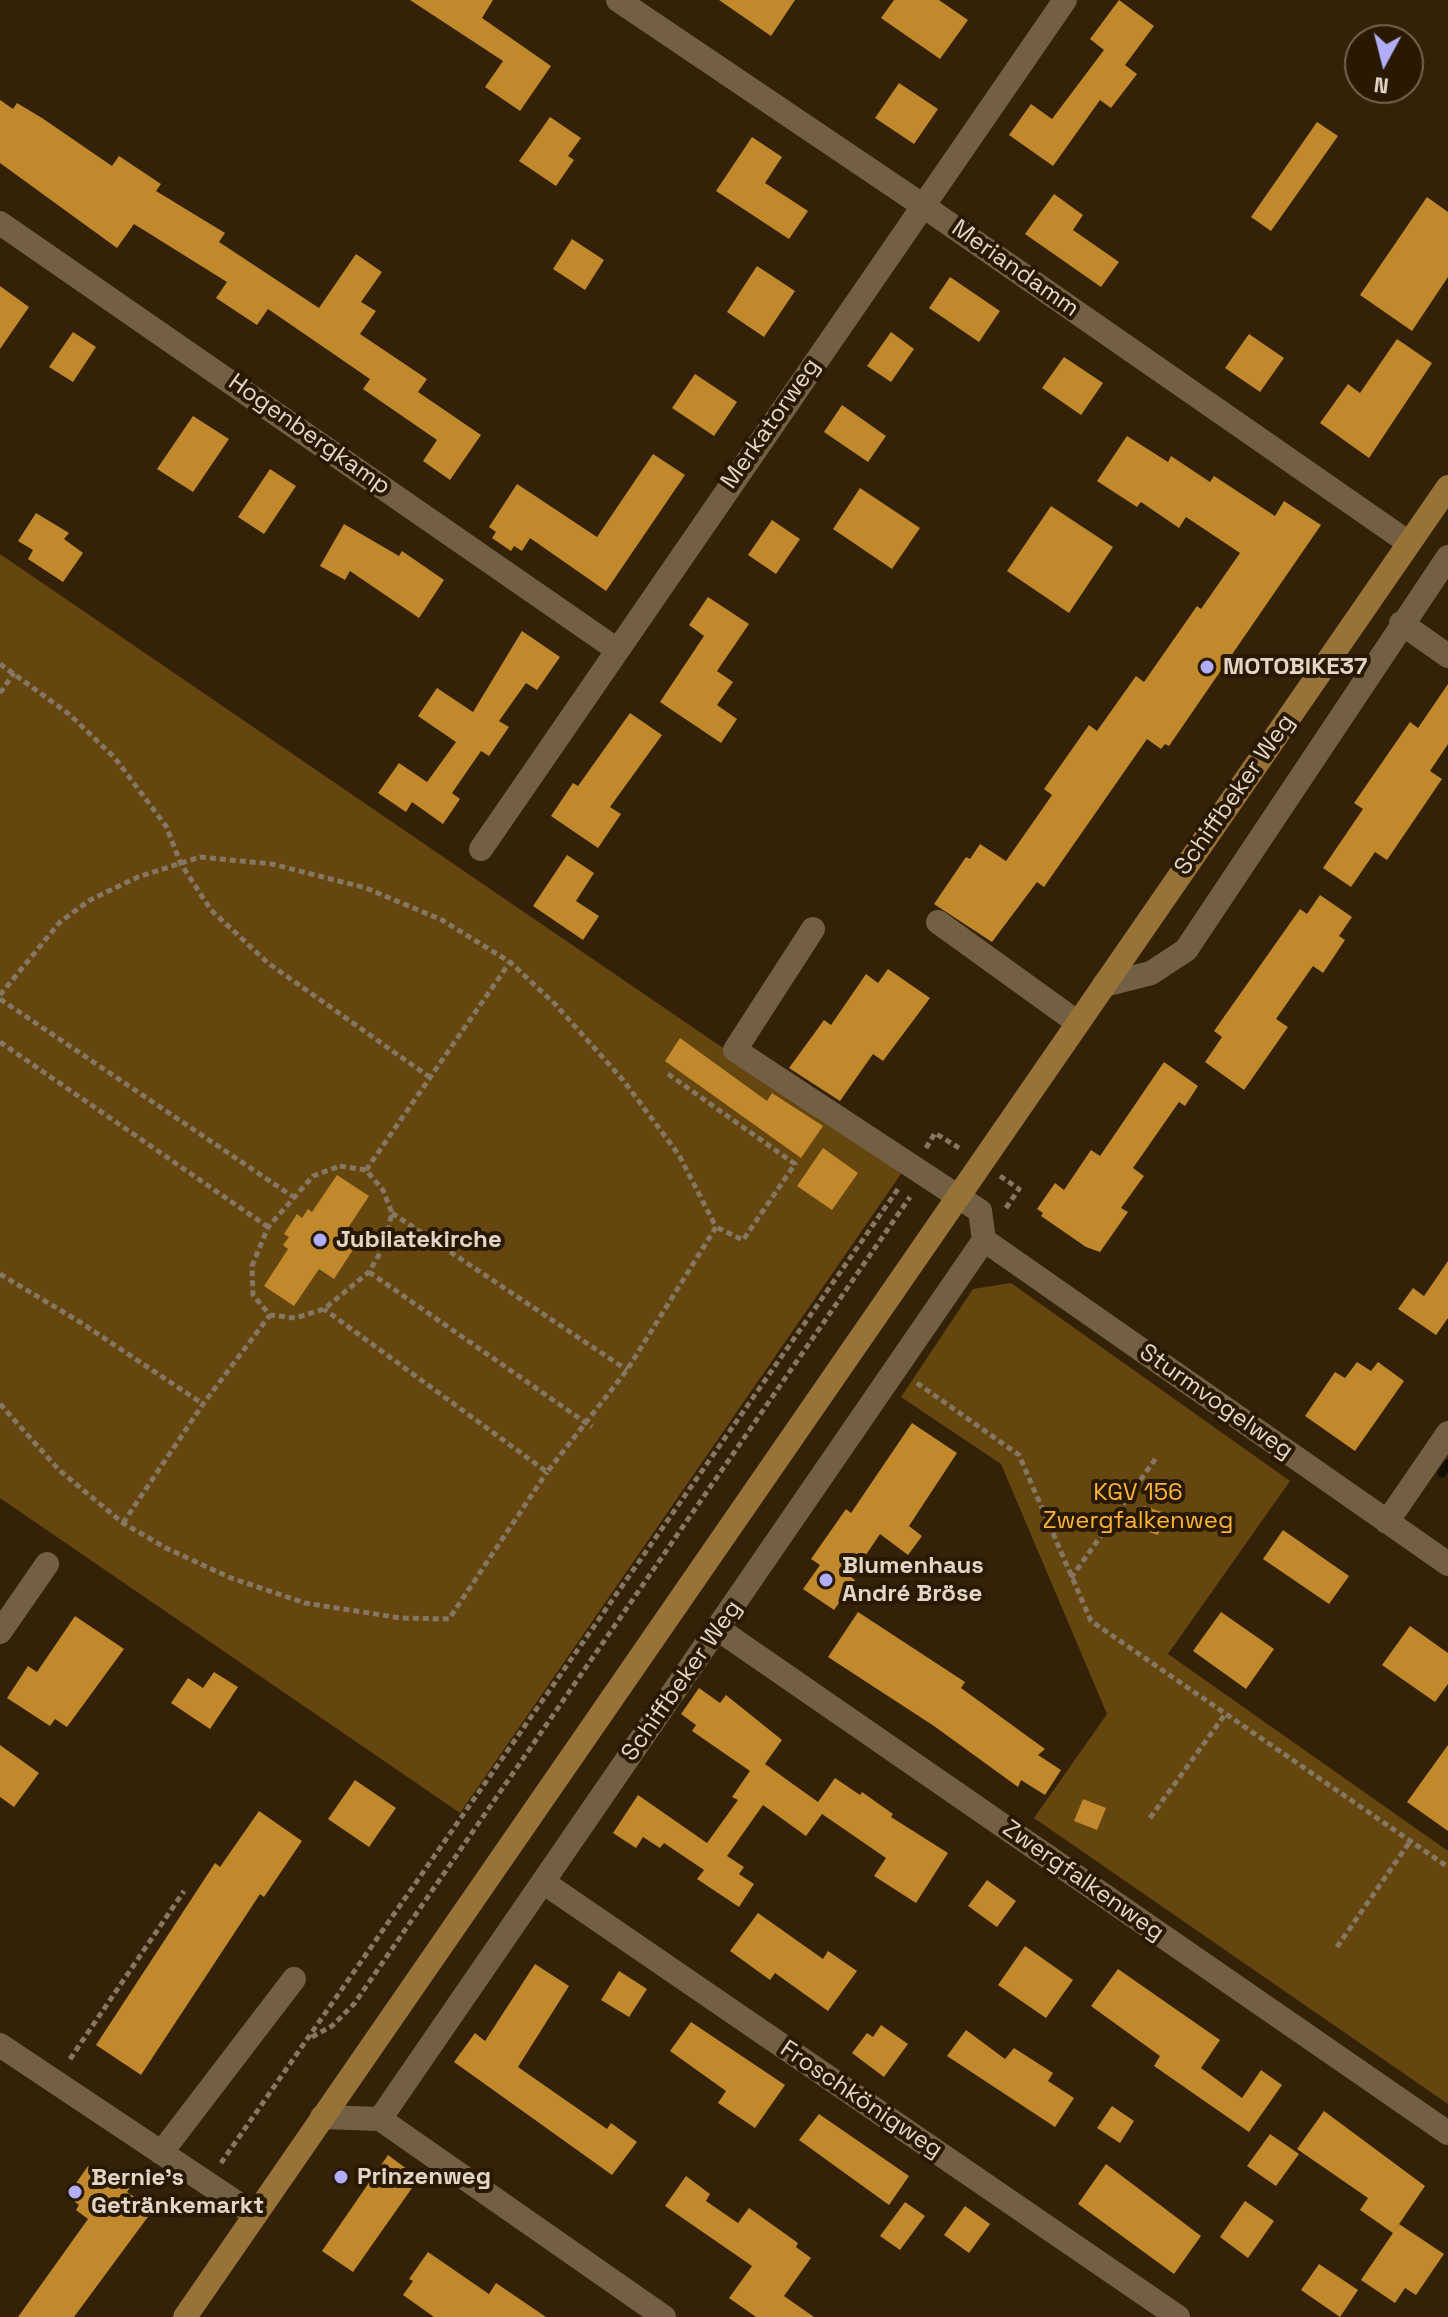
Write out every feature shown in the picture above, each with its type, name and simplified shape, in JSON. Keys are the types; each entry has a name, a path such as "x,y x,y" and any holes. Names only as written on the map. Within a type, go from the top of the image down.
{"main road":[{"name":"Schiffbeker Weg","path":"187,2316 1448,487"}],"street":[{"name":"Meriandamm","path":"618,0 922,205 1409,543"},
{"name":"Merkatorweg","path":"481,849 1065,0"},
{"name":"Hogenbergkamp","path":"0,223 616,649"},
{"name":"Schiffbeker Weg","path":"1104,985 1151,973 1186,950 1401,623 1448,557"},
{"path":"1401,623 1448,656"},
{"path":"938,922 1078,1023"},
{"path":"813,929 735,1050 980,1211 984,1240"},
{"name":"Schiffbeker Weg","path":"380,2119 984,1240"},
{"name":"Sturmvogelweg","path":"984,1240 1448,1564"},
{"path":"1387,1522 1448,1433"},
{"path":"0,1632 47,1564"},
{"name":"Zwergfalkenweg","path":"718,1629 1448,2133"},
{"name":"Froschkönigweg","path":"543,1882 1178,2317"},
{"path":"161,2153 294,1979"},
{"path":"0,2045 255,2215"},
{"path":"322,2117 380,2119 664,2317"}],"path":[{"path":"0,664 69,714 115,758 166,826 181,864 211,910 268,963 428,1076"},
{"path":"0,693 14,673"},
{"path":"292,1196 0,997 60,922 90,900 138,877 200,857 272,864 366,888 442,920 510,962 555,1004 623,1080 679,1155 716,1227 743,1240 795,1164 668,1074"},
{"path":"366,1170 428,1076 510,962"},
{"path":"0,1042 268,1227"},
{"path":"207,2184 920,1170 950,1142 935,1133 920,1170 354,2004 332,2026 311,2037"},
{"path":"392,1213 384,1246 369,1272 324,1309 295,1318 270,1315 253,1295 252,1266 268,1227 292,1196 313,1176 340,1166 366,1170 383,1190 392,1213 627,1370"},
{"path":"1001,1176 1019,1189"},
{"path":"0,1404 59,1470 123,1523 231,1578 305,1603 401,1618 449,1619 547,1472 627,1370 716,1227"},
{"path":"369,1272 592,1427"},
{"path":"0,1274 80,1322 203,1404"},
{"path":"324,1309 547,1472"},
{"path":"123,1523 203,1404 270,1315"},
{"path":"896,1369 1019,1455 1070,1579 1091,1621 1448,1867"},
{"path":"1070,1579 1156,1458"},
{"path":"1150,1818 1226,1713"},
{"path":"1337,1947 1411,1840"},
{"path":"55,2082 184,1891"}],"green space":[{"path":"0,554 903,1171 460,1813 0,1498"},
{"name":"KGV 156 Zwergfalkenweg","path":"1011,1283 1290,1481 1168,1654 1448,1851 1448,2104 1034,1818 1107,1714 1001,1464 901,1397 973,1289"}],"building":[{"path":"410,0 493,0 482,18 551,66 520,111 485,87 503,61"},
{"path":"719,0 795,0 771,36"},
{"path":"894,0 939,0 968,20 940,59 881,18"},
{"path":"1119,0 1154,26 1125,65 1137,74 1111,108 1100,100 1053,166 1009,135 1031,104 1052,119 1104,50 1090,39"},
{"path":"899,83 938,109 914,144 875,118"},
{"path":"0,100 13,109 17,103 112,166 119,156 161,184 156,191 225,233 219,242 319,308 356,254 382,272 361,302 376,311 360,334 427,379 418,392 481,435 450,480 423,461 437,440 363,389 370,379 268,309 257,325 216,298 227,282 134,224 117,248 0,163"},
{"path":"550,117 581,138 568,156 574,160 556,186 519,161"},
{"path":"1317,122 1338,136 1271,231 1251,217"},
{"path":"752,137 782,157 765,183 808,211 789,239 716,191"},
{"path":"1054,194 1083,215 1073,230 1119,262 1101,287 1025,234"},
{"path":"1427,197 1448,212 1448,277 1412,331 1360,295"},
{"path":"572,239 604,260 585,290 553,269"},
{"path":"757,266 795,291 764,337 727,312"},
{"path":"950,277 1000,311 979,342 929,308"},
{"path":"0,286 29,307 0,349"},
{"path":"73,332 96,347 73,382 49,367"},
{"path":"891,332 914,349 891,382 867,366"},
{"path":"1249,334 1284,358 1260,392 1225,368"},
{"path":"1397,339 1432,363 1369,458 1320,423 1348,384 1360,393"},
{"path":"1064,357 1103,383 1081,415 1042,388"},
{"path":"695,374 737,402 714,436 672,408"},
{"path":"842,405 886,436 868,462 824,432"},
{"path":"193,416 229,439 193,492 157,469"},
{"path":"1127,436 1168,462 1171,456 1210,482 1214,476 1275,516 1284,501 1321,525 1169,746 1165,744 1161,749 1147,739 1044,887 1037,882 992,942 934,904 966,857 970,859 980,844 1006,861 1052,795 1044,789 1089,725 1097,731 1136,676 1144,682 1197,606 1201,609 1240,553 1186,517 1179,528 1141,502 1137,507 1097,481"},
{"path":"653,454 685,475 606,591 530,538 522,551 514,546 511,551 492,538 496,532 489,527 517,484 597,537"},
{"path":"270,469 296,486 264,534 238,517"},
{"path":"860,488 920,528 892,569 833,529"},
{"path":"1051,506 1113,547 1069,613 1007,571"},
{"path":"36,513 69,533 64,539 83,553 63,582 28,559 33,550 18,541"},
{"path":"772,520 800,539 776,574 748,555"},
{"path":"344,524 399,556 402,551 444,580 419,618 350,571 345,580 320,566"},
{"path":"708,597 749,624 717,671 733,682 717,705 737,719 721,743 660,702 704,636 689,625"},
{"path":"522,631 560,657 537,690 526,683 499,721 509,727 489,756 481,751 452,793 460,799 443,824 412,802 406,812 378,793 399,763 427,782 456,742 418,716 437,688 473,712"},
{"path":"1448,684 1448,744 1430,771 1442,779 1387,860 1375,852 1351,887 1323,868 1363,809 1354,803 1410,722 1418,728"},
{"path":"630,713 662,735 610,807 621,814 598,848 551,816 573,783 578,786"},
{"path":"567,855 594,873 576,901 599,916 583,940 533,906"},
{"path":"1320,895 1352,917 1339,936 1345,940 1323,973 1313,966 1276,1019 1288,1027 1244,1090 1205,1062 1222,1037 1214,1031 1300,909 1307,914"},
{"path":"888,969 930,998 883,1061 873,1054 840,1101 789,1068 824,1020 831,1025 866,974 878,983"},
{"path":"680,1038 767,1101 772,1093 823,1126 801,1158 665,1061"},
{"path":"1164,1062 1198,1086 1185,1106 1179,1102 1133,1168 1144,1176 1121,1208 1128,1212 1100,1252 1086,1247 1041,1216 1043,1213 1037,1209 1055,1183 1064,1190 1091,1150 1100,1156"},
{"path":"823,1148 858,1173 832,1210 797,1186"},
{"name":"Jubilatekirche","path":"337,1175 369,1196 344,1234 358,1242 334,1279 319,1269 294,1306 264,1286 288,1249 283,1245 289,1237 284,1234 297,1214 302,1218 308,1209 312,1212"},
{"path":"1448,1261 1448,1318 1436,1335 1398,1309 1413,1288 1424,1296"},
{"path":"1357,1362 1371,1371 1378,1362 1404,1381 1355,1451 1305,1416 1335,1372 1345,1378"},
{"path":"912,1423 957,1453 909,1526 922,1536 908,1555 880,1534 851,1577 855,1580 834,1610 803,1589 820,1565 811,1559 846,1509 851,1513"},
{"path":"1144,1506 1165,1513 1158,1535 1137,1528"},
{"path":"1283,1530 1349,1576 1329,1604 1263,1559"},
{"path":"858,1612 965,1682 961,1688 1045,1749 1038,1755 1061,1770 1045,1795 1021,1780 1018,1787 934,1726 828,1657"},
{"path":"1221,1612 1274,1649 1246,1689 1193,1651"},
{"path":"75,1616 124,1649 67,1727 55,1719 50,1726 7,1698 28,1666 37,1672"},
{"path":"1410,1626 1448,1653 1448,1684 1435,1702 1382,1665"},
{"path":"214,1672 238,1687 210,1729 171,1703 188,1678 203,1688"},
{"path":"699,1688 720,1703 726,1695 782,1740 765,1764 818,1802 835,1778 860,1795 862,1792 893,1814 891,1817 948,1853 916,1903 874,1876 886,1858 822,1814 806,1836 763,1805 727,1856 744,1867 739,1874 754,1884 739,1907 697,1879 704,1870 664,1843 660,1848 643,1837 636,1848 613,1833 638,1795 707,1843 738,1800 732,1797 750,1771 692,1731 696,1725 681,1714"},
{"path":"0,1745 39,1773 14,1807 0,1797"},
{"path":"1448,1745 1448,1831 1407,1802"},
{"path":"355,1780 396,1808 369,1847 328,1819"},
{"path":"1083,1799 1106,1808 1097,1830 1074,1821"},
{"path":"259,1811 302,1841 264,1897 260,1894 141,2075 96,2045 215,1863 220,1867"},
{"path":"987,1880 1016,1901 997,1927 968,1906"},
{"path":"758,1913 823,1959 828,1951 857,1971 828,2011 775,1973 770,1980 730,1951"},
{"path":"1025,1946 1073,1980 1046,2018 998,1985"},
{"path":"535,1964 569,1986 518,2067 607,2129 611,2123 637,2142 612,2175 454,2062 475,2033 485,2041"},
{"path":"1118,1969 1220,2040 1201,2068 1242,2098 1261,2070 1282,2085 1249,2132 1154,2066 1160,2056 1091,2006"},
{"path":"619,1971 647,1989 629,2017 601,2000"},
{"path":"691,2022 785,2085 755,2128 718,2103 726,2091 670,2051"},
{"path":"881,2025 908,2044 884,2077 852,2053 867,2033 873,2037"},
{"path":"966,2030 1005,2059 1014,2048 1053,2073 1048,2081 1074,2098 1055,2127 947,2056"},
{"path":"1112,2106 1134,2121 1120,2143 1097,2128"},
{"path":"1324,2111 1425,2186 1393,2233 1360,2210 1368,2198 1297,2149"},
{"path":"819,2114 909,2176 889,2205 799,2140"},
{"path":"1270,2134 1299,2154 1276,2186 1247,2166"},
{"path":"388,2155 419,2178 353,2272 322,2251"},
{"path":"1106,2164 1201,2236 1174,2274 1078,2204"},
{"path":"88,2166 103,2176 108,2170 131,2186 127,2192 153,2210 74,2317 18,2317 88,2219 76,2210 79,2205 67,2196"},
{"path":"686,2176 710,2194 706,2201 738,2223 749,2208 798,2243 796,2247 811,2258 784,2296 814,2317 756,2317 729,2298 752,2266 665,2206"},
{"path":"1245,2201 1274,2221 1248,2258 1220,2237"},
{"path":"905,2202 925,2216 900,2250 880,2236"},
{"path":"965,2206 990,2224 969,2253 944,2235"},
{"path":"1399,2224 1444,2254 1416,2295 1405,2288 1395,2303 1361,2280"},
{"path":"428,2252 489,2294 496,2283 546,2317 434,2317 403,2295 413,2281 409,2279"},
{"path":"1319,2264 1358,2290 1340,2317 1301,2290"}],"waterway":[{"path":"1442,1473 1448,1464"}],"place":[{"name":"MOTOBIKE37","path":"1207,667"},
{"name":"Jubilatekirche","path":"320,1240"},
{"name":"Blumenhaus André Bröse","path":"826,1580"},
{"name":"Prinzenweg","path":"341,2177"},
{"name":"Bernie's Getränkemarkt","path":"75,2192"}]}
